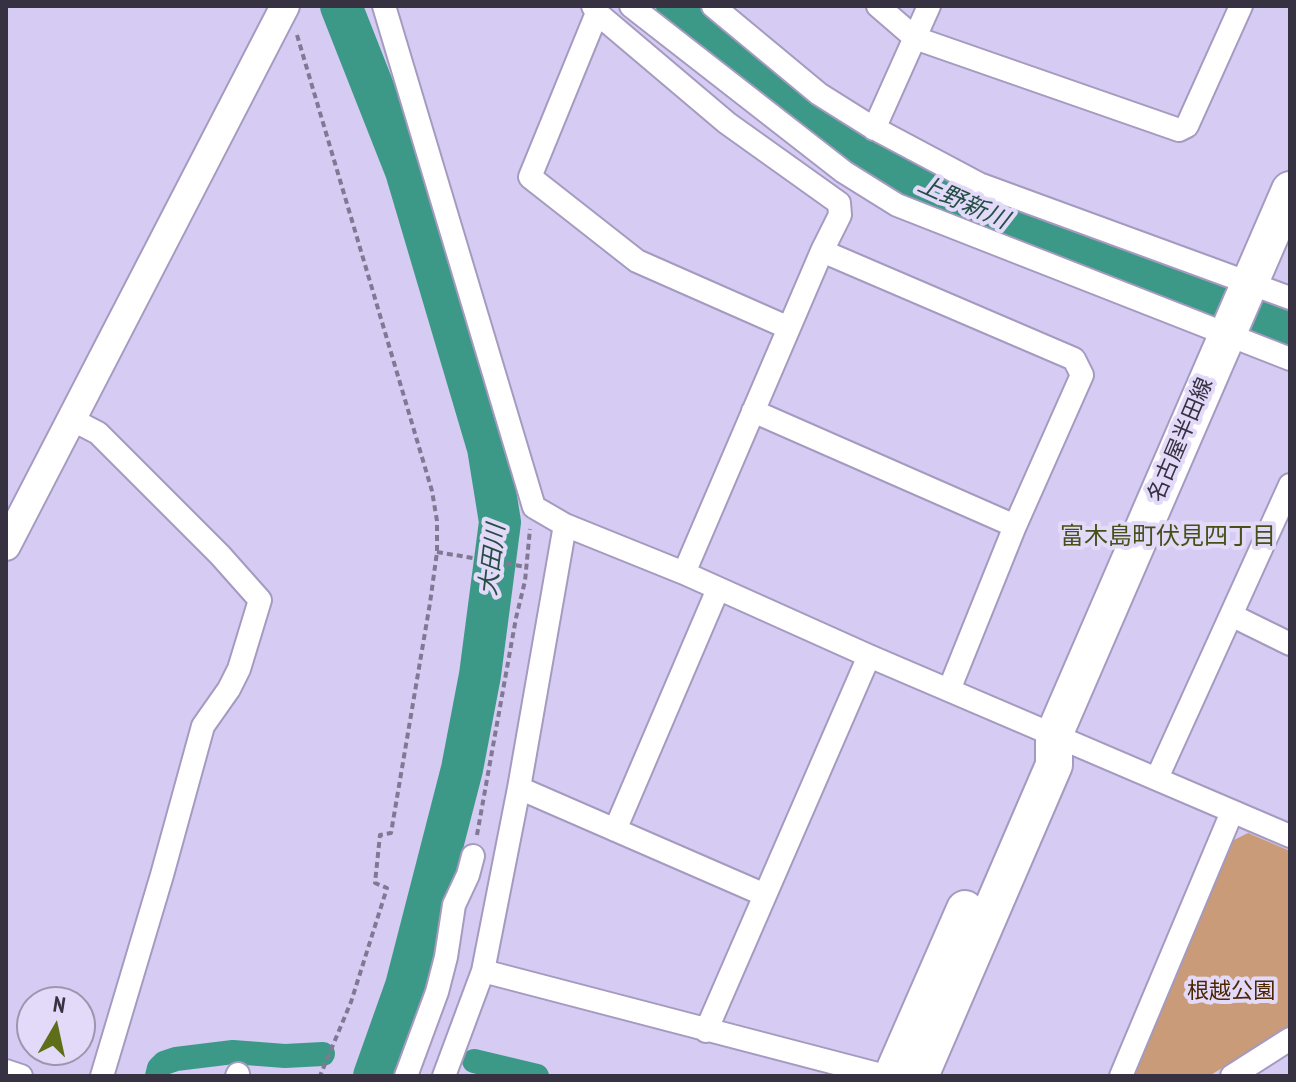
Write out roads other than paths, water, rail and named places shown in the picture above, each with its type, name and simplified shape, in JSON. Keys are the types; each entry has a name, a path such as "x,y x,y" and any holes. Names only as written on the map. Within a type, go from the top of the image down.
{"main road":[{"name":"名古屋半田線","path":"920,1076 1054,765 1054,735 1290,190"},
{"name":"名古屋半田線","path":"892,1076 1032,755 1054,735"}],"street":[{"path":"6,546 285,6"},
{"path":"384,6 534,507 565,525 684,573 869,656 1290,836"},
{"path":"631,6 844,172 897,205 1229,329 1290,359"},
{"path":"713,6 819,94 874,129 979,184 1248,287 1290,298"},
{"path":"878,6 915,38 1179,130 1187,126 1241,6"},
{"path":"874,129 929,6"},
{"path":"684,573 840,215 839,203 727,123 595,9 530,177 637,261 789,328"},
{"path":"822,251 1074,359 1082,375 1015,526 949,690"},
{"path":"753,411 1015,526"},
{"path":"71,419 98,433 220,555 260,600 239,669 203,726 102,1076"},
{"path":"1157,778 1290,485"},
{"path":"444,1076 483,971 565,525"},
{"path":"615,830 718,589"},
{"path":"1231,615 1290,644"},
{"path":"706,1031 869,656"},
{"path":"519,788 765,895"},
{"path":"1121,1076 1232,812"},
{"path":"406,1076 437,992 454,905 473,856"},
{"path":"483,971 885,1076"},
{"path":"1232,1076 1290,1039"},
{"path":"6,1071 21,1076"}],"waterway":[{"name":"大田川","path":"341,6 406,171 488,448 500,522 480,675 462,769 406,986 374,1076"},
{"name":"上野新川","path":"677,6 843,144 958,205 1290,329"},
{"path":"157,1076 164,1063 176,1059 233,1052 285,1056 323,1054"},
{"path":"474,1061 537,1076"}],"district":[{"name":"富木島町伏見四丁目","path":"1168,537"}],"park label":[{"name":"根越公園","path":"1231,992"}]}
